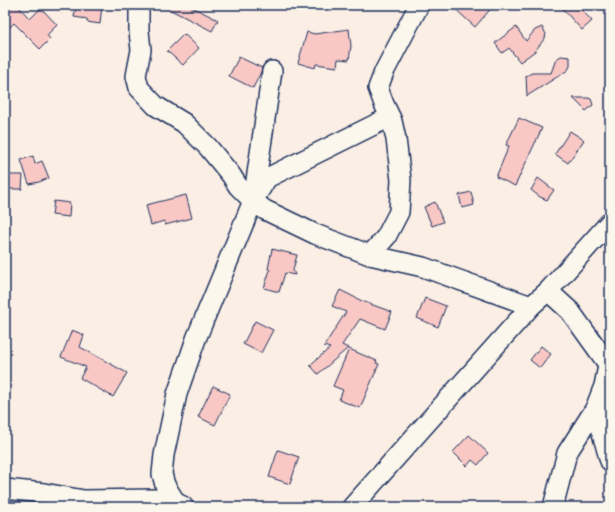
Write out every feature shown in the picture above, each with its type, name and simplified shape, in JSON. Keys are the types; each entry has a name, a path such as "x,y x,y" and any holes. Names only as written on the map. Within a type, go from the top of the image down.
{"street":[{"path":"139,5 141,50 136,76 139,88 156,106 184,123 208,147 238,186 253,201 265,210 315,234 370,255 423,268 531,306"},
{"path":"370,255 386,237 399,212 401,180 396,139 392,121 378,88 387,66 419,5"},
{"path":"253,201 272,72"},
{"path":"180,505 165,485 162,474 164,455 177,394 196,339 253,201 267,178 390,117"},
{"path":"352,507 440,406 531,306 548,291 610,222"},
{"path":"548,291 570,311 609,360 604,386 595,409 567,453 553,507"},
{"path":"595,409 610,462"},
{"path":"5,489 44,493 84,500 156,499 180,505"}],"building":[{"path":"5,5 17,5 30,19 41,8 57,25 47,35 50,39 40,49 14,23 5,32"},
{"path":"76,5 102,5 100,24 87,22 87,19 74,17"},
{"path":"161,5 188,5 218,20 212,31"},
{"path":"451,5 494,5 475,27"},
{"path":"559,5 577,5 592,21 582,30"},
{"path":"516,27 526,41 535,30 542,27 546,34 545,38 535,51 520,62 509,48 502,53 495,43"},
{"path":"349,29 351,46 349,60 338,59 337,67 316,64 315,68 298,63 307,32 315,34"},
{"path":"184,34 199,48 183,65 167,51"},
{"path":"561,56 570,57 570,66 568,70 527,96 526,76 532,73 551,73 556,59"},
{"path":"239,57 262,68 253,88 229,76"},
{"path":"573,98 591,99 593,105 586,111"},
{"path":"519,118 542,128 515,186 496,177 509,146 506,145"},
{"path":"570,131 584,140 568,163 555,154"},
{"path":"33,156 35,164 42,161 49,178 29,184 21,160"},
{"path":"5,175 23,175 22,189 5,189"},
{"path":"538,178 554,190 547,200 531,190"},
{"path":"471,192 474,205 462,208 459,195"},
{"path":"186,195 192,218 165,225 164,221 151,225 146,205"},
{"path":"54,201 70,203 69,217 52,215"},
{"path":"435,202 443,222 432,226 424,207"},
{"path":"272,249 297,255 293,270 295,275 285,273 279,292 264,288 270,270 268,269"},
{"path":"340,290 362,301 392,312 385,329 360,319 342,345 348,348 318,374 310,365 330,348 324,346 346,312 332,306"},
{"path":"425,298 446,306 438,327 417,318"},
{"path":"255,321 273,330 261,353 243,344"},
{"path":"72,330 84,335 80,347 127,373 113,397 80,378 86,367 61,357"},
{"path":"541,346 551,354 540,368 530,360"},
{"path":"349,349 377,361 376,363 379,364 360,408 339,400 343,390 333,386"},
{"path":"213,386 230,394 215,425 198,417"},
{"path":"469,435 488,453 478,465 472,460 467,466 453,452"},
{"path":"278,450 299,457 290,484 269,477"}]}
